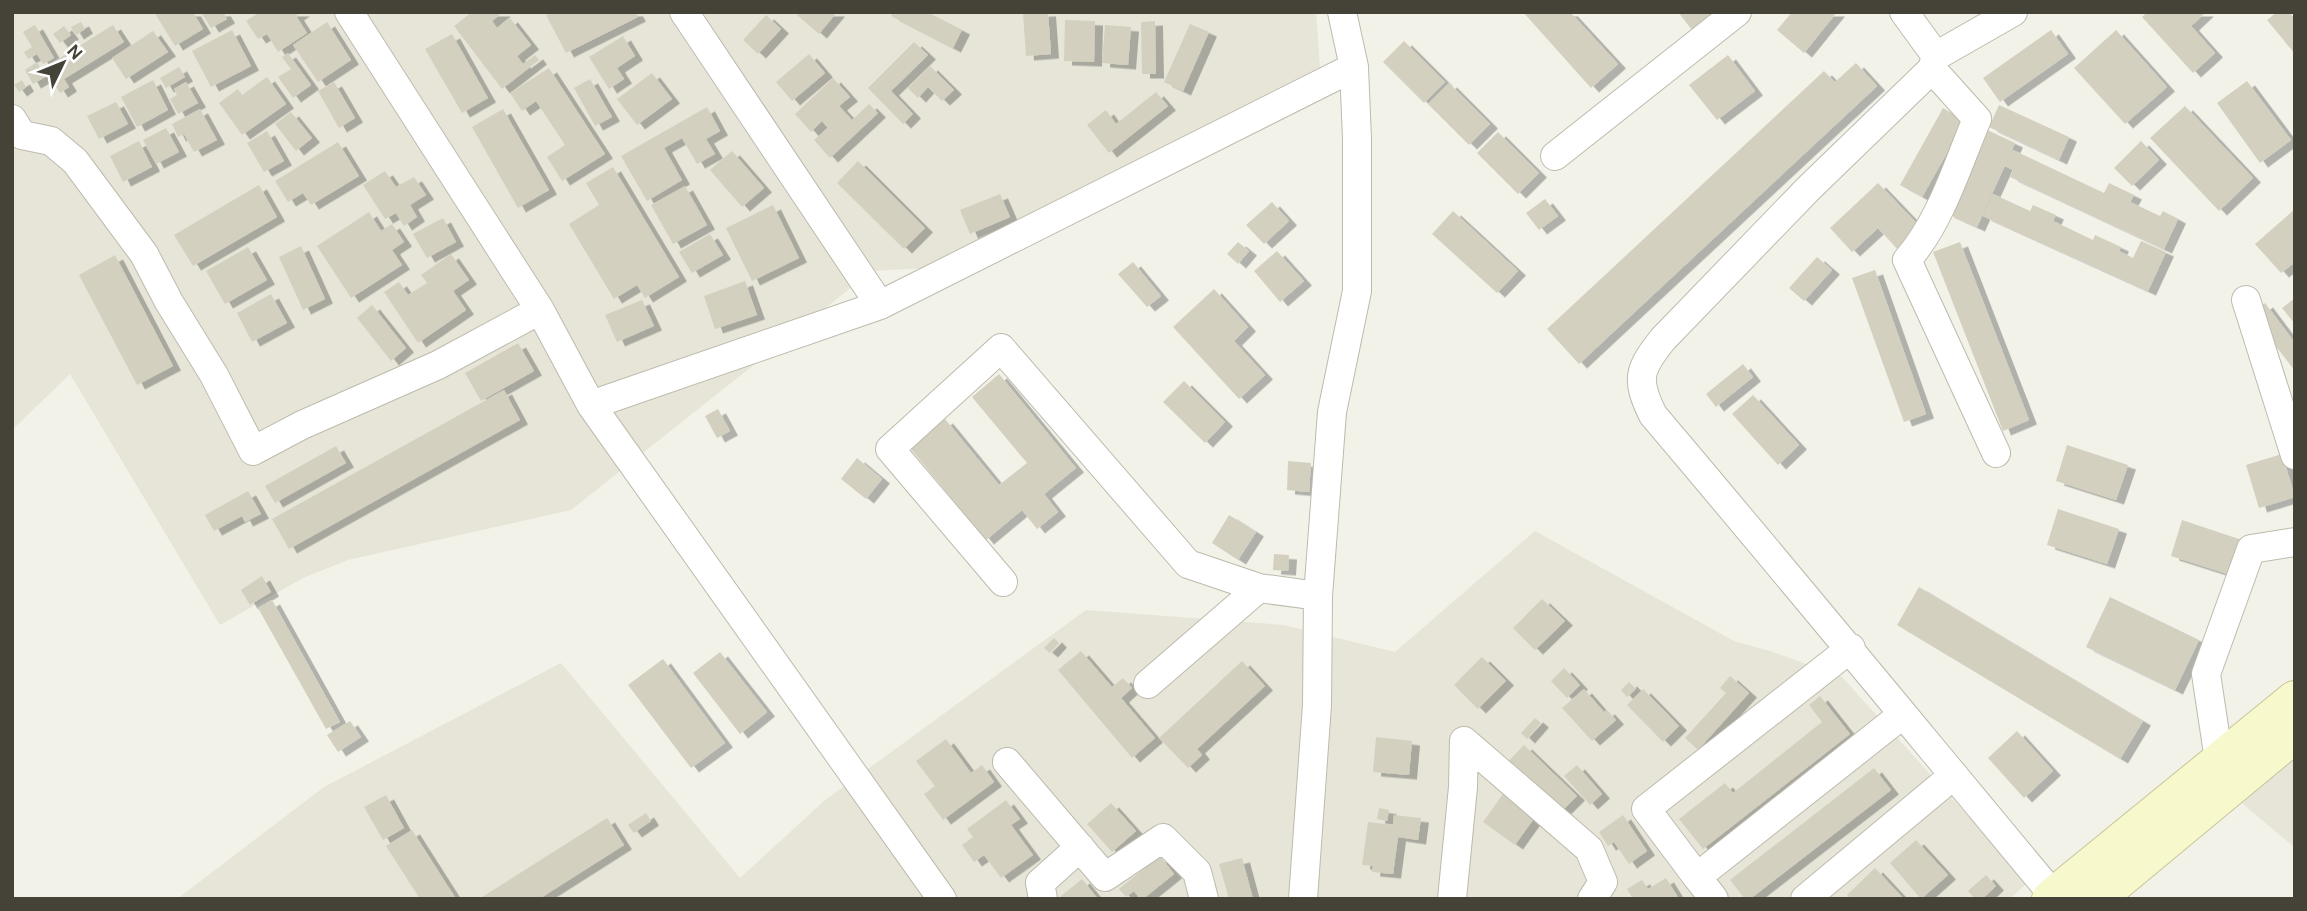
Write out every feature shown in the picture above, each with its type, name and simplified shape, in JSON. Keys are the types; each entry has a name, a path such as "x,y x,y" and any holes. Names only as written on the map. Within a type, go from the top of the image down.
{"main road":[{"path":"2052,898 2295,700"},
{"path":"2095,899 2295,733"}],"street":[{"path":"349,12 540,310 591,405 942,899"},
{"path":"684,12 880,305"},
{"path":"1303,899 1317,705 1318,596 1332,412 1357,291 1354,68 1342,12"},
{"path":"1555,156 1737,12"},
{"path":"1904,12 1934,62 1977,119 1933,222 1907,260 1996,453"},
{"path":"2013,12 1934,62 1808,189 1649,356 1641,375 1641,392 1653,415 1851,648 1902,715 1954,775 2052,898"},
{"path":"591,405 880,305 1354,68"},
{"path":"12,120 22,135 51,141 75,161 144,254 169,302 214,375 253,451 302,425 438,365 540,310"},
{"path":"2246,300 2295,456"},
{"path":"1003,582 890,449 1001,348 1188,564 1259,588 1318,596"},
{"path":"2219,760 2206,674 2251,549 2295,542"},
{"path":"1148,684 1259,588"},
{"path":"1851,648 1646,809 1705,888 1902,715"},
{"path":"1452,899 1463,787 1464,741 1590,849 1603,882 1592,899"},
{"path":"1007,762 1105,877 1163,838 1197,873 1204,899"},
{"path":"1805,899 1954,775"},
{"path":"1043,899 1040,883 1080,847"}],"shaded area":[{"path":"12,12 1316,12 1320,67 929,268 872,271 571,510 348,560 303,578 220,625 70,374 12,430"},
{"path":"1535,531 1734,641 1842,677 2028,882 2010,899 177,899 324,787 561,663 740,878 824,801 1086,610 1284,625 1395,652"},
{"path":"2295,746 2295,848 2231,794"}],"building":[{"path":"154,12 193,12 203,29 175,46"},
{"path":"201,12 223,12 227,19 211,28"},
{"path":"260,12 302,12 296,16 307,33 278,52 267,34 258,39 246,21"},
{"path":"472,12 503,12 492,21 497,28 510,18 531,45 517,56 523,64 535,55 539,60 502,89 454,26"},
{"path":"552,12 635,12 638,17 566,53 546,15"},
{"path":"799,12 837,12 819,34 797,15"},
{"path":"893,12 927,12 962,30 953,48 891,16"},
{"path":"1048,12 1051,54 1026,56 1023,13"},
{"path":"1523,12 1570,12 1618,64 1591,88"},
{"path":"1678,12 1723,12 1695,34"},
{"path":"1792,12 1837,12 1804,53 1777,30"},
{"path":"2147,12 2206,12 2191,26 2215,53 2193,73 2142,17"},
{"path":"2277,12 2289,12 2295,19 2295,54 2267,20"},
{"path":"766,15 781,29 758,54 743,40"},
{"path":"1065,20 1095,21 1094,62 1064,61"},
{"path":"1155,21 1156,74 1142,74 1141,22"},
{"path":"81,22 85,29 76,35 71,27"},
{"path":"327,22 351,60 318,82 293,45"},
{"path":"1190,24 1209,32 1183,91 1164,82"},
{"path":"35,25 54,58 43,64 37,54 28,59 24,52 32,47 23,32"},
{"path":"113,25 124,42 64,79 69,87 60,93 44,68"},
{"path":"1105,25 1131,27 1128,65 1102,63"},
{"path":"64,26 71,35 60,43 53,34"},
{"path":"232,30 251,66 211,87 192,51"},
{"path":"2051,30 2068,54 2000,102 1983,78"},
{"path":"2116,30 2167,87 2125,124 2074,68"},
{"path":"153,31 168,52 126,79 112,58"},
{"path":"452,34 488,98 462,113 425,49"},
{"path":"623,36 635,56 617,68 624,79 609,89 589,57"},
{"path":"1404,41 1445,82 1424,103 1383,62"},
{"path":"914,42 928,55 891,91 913,114 903,124 868,88"},
{"path":"288,53 311,85 293,98 278,77 291,69 282,57"},
{"path":"809,54 825,73 792,101 776,82"},
{"path":"1728,55 1755,91 1717,120 1689,85"},
{"path":"37,62 45,77 33,84 25,70"},
{"path":"1856,63 1877,86 1579,364 1547,329 1824,71 1835,82"},
{"path":"930,66 954,90 942,101 928,87 918,98 908,88"},
{"path":"179,67 185,77 166,88 160,78"},
{"path":"549,68 605,154 562,181 547,157 565,145 536,101 522,111 510,93"},
{"path":"652,73 672,99 637,125 617,99"},
{"path":"267,77 286,104 242,135 219,103 238,89 242,95"},
{"path":"833,78 850,97 839,106 852,120 869,104 878,113 830,158 814,140 828,128 822,121 811,132 795,114"},
{"path":"590,79 612,117 595,126 574,88"},
{"path":"22,80 26,87 19,92 14,85"},
{"path":"153,80 168,110 137,127 121,97"},
{"path":"2247,81 2291,140 2260,163 2217,103"},
{"path":"186,82 198,103 178,114 170,99 177,95 174,89"},
{"path":"334,82 355,118 339,128 318,91"},
{"path":"1449,83 1490,124 1469,145 1428,104"},
{"path":"1156,92 1168,106 1109,153 1087,125 1106,110 1116,124"},
{"path":"116,102 128,124 99,139 87,116"},
{"path":"1999,105 2069,137 2059,160 1989,127"},
{"path":"2185,106 2253,178 2219,211 2150,138"},
{"path":"707,107 720,131 706,139 715,154 697,164 682,138 664,148 682,180 647,201 621,156"},
{"path":"1943,108 1965,121 1922,197 1900,185"},
{"path":"200,109 217,140 194,152 184,134 178,137 172,124"},
{"path":"503,109 549,190 518,208 472,127"},
{"path":"291,112 312,138 296,151 275,124"},
{"path":"166,128 179,152 156,164 143,140"},
{"path":"1985,129 2015,143 1977,227 1946,213"},
{"path":"267,131 284,161 264,172 247,143"},
{"path":"1498,132 1539,173 1518,194 1477,153"},
{"path":"139,141 152,167 123,182 110,156"},
{"path":"2141,141 2159,160 2132,186 2114,168"},
{"path":"338,142 359,176 311,205 303,193 288,202 275,181"},
{"path":"2013,150 2104,193 2109,183 2134,195 2130,202 2160,216 2163,211 2178,219 2164,249 2010,177 2013,170 2005,166"},
{"path":"732,151 764,188 742,207 710,170"},
{"path":"858,161 925,228 904,249 837,183"},
{"path":"613,167 679,277 645,298 637,285 614,299 569,224 599,205 586,183"},
{"path":"385,171 396,187 414,177 426,195 410,205 417,217 404,226 396,213 385,219 363,185"},
{"path":"1878,183 1922,229 1899,251 1878,228 1852,252 1830,228"},
{"path":"259,185 277,217 193,266 174,235"},
{"path":"685,186 707,225 673,244 651,205"},
{"path":"1000,194 1010,217 970,234 960,210"},
{"path":"1993,194 2030,211 2033,205 2056,215 2053,221 2093,240 2095,235 2121,247 2119,251 2133,258 2141,241 2166,252 2148,291 1983,216"},
{"path":"1545,199 1558,216 1539,230 1526,213"},
{"path":"1272,202 1289,221 1264,244 1246,225"},
{"path":"773,205 799,258 752,281 726,228"},
{"path":"2295,209 2295,262 2281,273 2255,244"},
{"path":"1453,211 1518,271 1497,293 1432,234"},
{"path":"369,212 381,231 392,224 404,242 392,250 402,265 351,298 317,246"},
{"path":"443,218 456,242 427,258 413,234"},
{"path":"710,234 723,255 692,273 679,252"},
{"path":"1238,242 1249,251 1238,264 1227,254"},
{"path":"1960,242 2029,420 2003,431 1933,252"},
{"path":"301,246 325,299 303,310 279,257"},
{"path":"248,247 267,280 225,304 206,271"},
{"path":"1277,251 1304,281 1280,302 1254,271"},
{"path":"451,254 469,280 453,291 466,310 418,343 384,292 399,282 408,295 427,283 421,275"},
{"path":"115,255 173,366 137,385 79,275"},
{"path":"1817,257 1832,270 1804,301 1789,288"},
{"path":"1133,262 1161,296 1147,307 1118,274"},
{"path":"1875,270 1926,414 1904,422 1852,278"},
{"path":"745,281 757,315 715,329 704,296"},
{"path":"1214,289 1248,327 1234,341 1265,375 1239,399 1173,327"},
{"path":"271,294 287,323 252,342 237,313"},
{"path":"2295,298 2295,324 2282,308"},
{"path":"642,300 654,326 617,342 605,315"},
{"path":"2265,303 2295,343 2295,371 2251,314"},
{"path":"372,305 406,348 391,361 357,318"},
{"path":"518,343 534,371 481,401 465,373"},
{"path":"1743,364 1753,377 1716,407 1706,394"},
{"path":"999,374 1076,468 1044,494 1058,512 1037,529 1022,510 986,540 910,448 945,419 999,485 1027,463 972,397"},
{"path":"1184,381 1225,422 1205,443 1163,402"},
{"path":"504,390 520,420 289,549 272,519"},
{"path":"1753,395 1799,445 1778,465 1732,414"},
{"path":"718,409 730,431 717,438 705,416"},
{"path":"2067,445 2128,465 2116,500 2056,481"},
{"path":"336,446 346,463 275,503 265,486"},
{"path":"2282,454 2295,497 2259,508 2246,465"},
{"path":"857,458 882,479 866,499 841,479"},
{"path":"1288,461 1311,463 1309,492 1287,490"},
{"path":"248,491 261,514 245,522 242,516 214,531 205,515"},
{"path":"2058,509 2119,529 2107,564 2047,545"},
{"path":"1229,515 1256,532 1238,560 1212,543"},
{"path":"2182,520 2242,540 2231,575 2171,556"},
{"path":"1274,554 1289,555 1288,571 1273,570"},
{"path":"262,576 271,592 250,605 241,590"},
{"path":"1919,587 2143,721 2120,759 1897,625"},
{"path":"2110,597 2199,640 2175,690 2086,647"},
{"path":"1542,599 1565,621 1535,650 1513,628"},
{"path":"272,600 340,722 326,729 258,608"},
{"path":"1054,638 1059,643 1050,653 1044,648"},
{"path":"1081,651 1112,687 1123,678 1132,688 1121,698 1155,738 1132,758 1058,670"},
{"path":"720,652 767,712 740,734 693,673"},
{"path":"1482,657 1506,681 1478,709 1454,685"},
{"path":"663,659 725,743 691,768 628,685"},
{"path":"1242,661 1265,686 1197,749 1202,755 1188,768 1159,738"},
{"path":"1564,668 1580,685 1567,698 1551,681"},
{"path":"1730,676 1749,693 1698,750 1685,738 1726,693 1720,688"},
{"path":"1629,682 1636,689 1627,697 1621,690"},
{"path":"1584,689 1604,712 1607,710 1616,720 1592,741 1562,708"},
{"path":"1643,689 1679,726 1663,742 1627,705"},
{"path":"1820,696 1850,734 1703,849 1679,819 1725,783 1733,793 1822,722 1809,705"},
{"path":"1535,718 1541,723 1527,739 1521,733"},
{"path":"350,721 361,737 338,752 327,735"},
{"path":"2017,731 2053,771 2024,798 1988,758"},
{"path":"1376,737 1412,741 1409,775 1373,772"},
{"path":"946,739 971,773 982,765 994,782 943,820 924,794 935,786 916,761"},
{"path":"1524,745 1577,796 1560,813 1508,762"},
{"path":"1577,765 1602,794 1590,805 1564,776"},
{"path":"1874,768 1891,790 1750,899 1745,899 1730,880"},
{"path":"1503,794 1535,817 1515,845 1483,822"},
{"path":"386,795 404,828 383,840 364,807"},
{"path":"1006,800 1020,819 1011,825 1033,855 1001,878 984,855 974,862 962,845 973,837 967,829"},
{"path":"1111,803 1136,831 1112,852 1087,824"},
{"path":"1379,808 1389,810 1387,821 1377,819"},
{"path":"646,813 651,821 634,833 628,825"},
{"path":"1394,815 1421,818 1418,840 1398,837 1393,874 1372,872 1373,866 1362,865 1368,822 1393,825"},
{"path":"1623,815 1647,851 1629,864 1614,842 1608,846 1599,832"},
{"path":"607,818 624,845 539,899 479,899"},
{"path":"412,830 456,899 420,899 386,846"},
{"path":"1916,840 1948,875 1921,899 1890,863"},
{"path":"1160,856 1174,874 1143,899 1134,891 1126,897 1119,889"},
{"path":"1242,858 1253,899 1229,899 1219,864"},
{"path":"1875,868 1904,899 1851,899 1847,895"},
{"path":"1986,875 1996,886 1982,899 1975,899 1968,891"},
{"path":"1666,878 1679,899 1633,899 1627,889 1642,880 1648,889"},
{"path":"1082,879 1098,899 1063,899 1061,896"}]}
